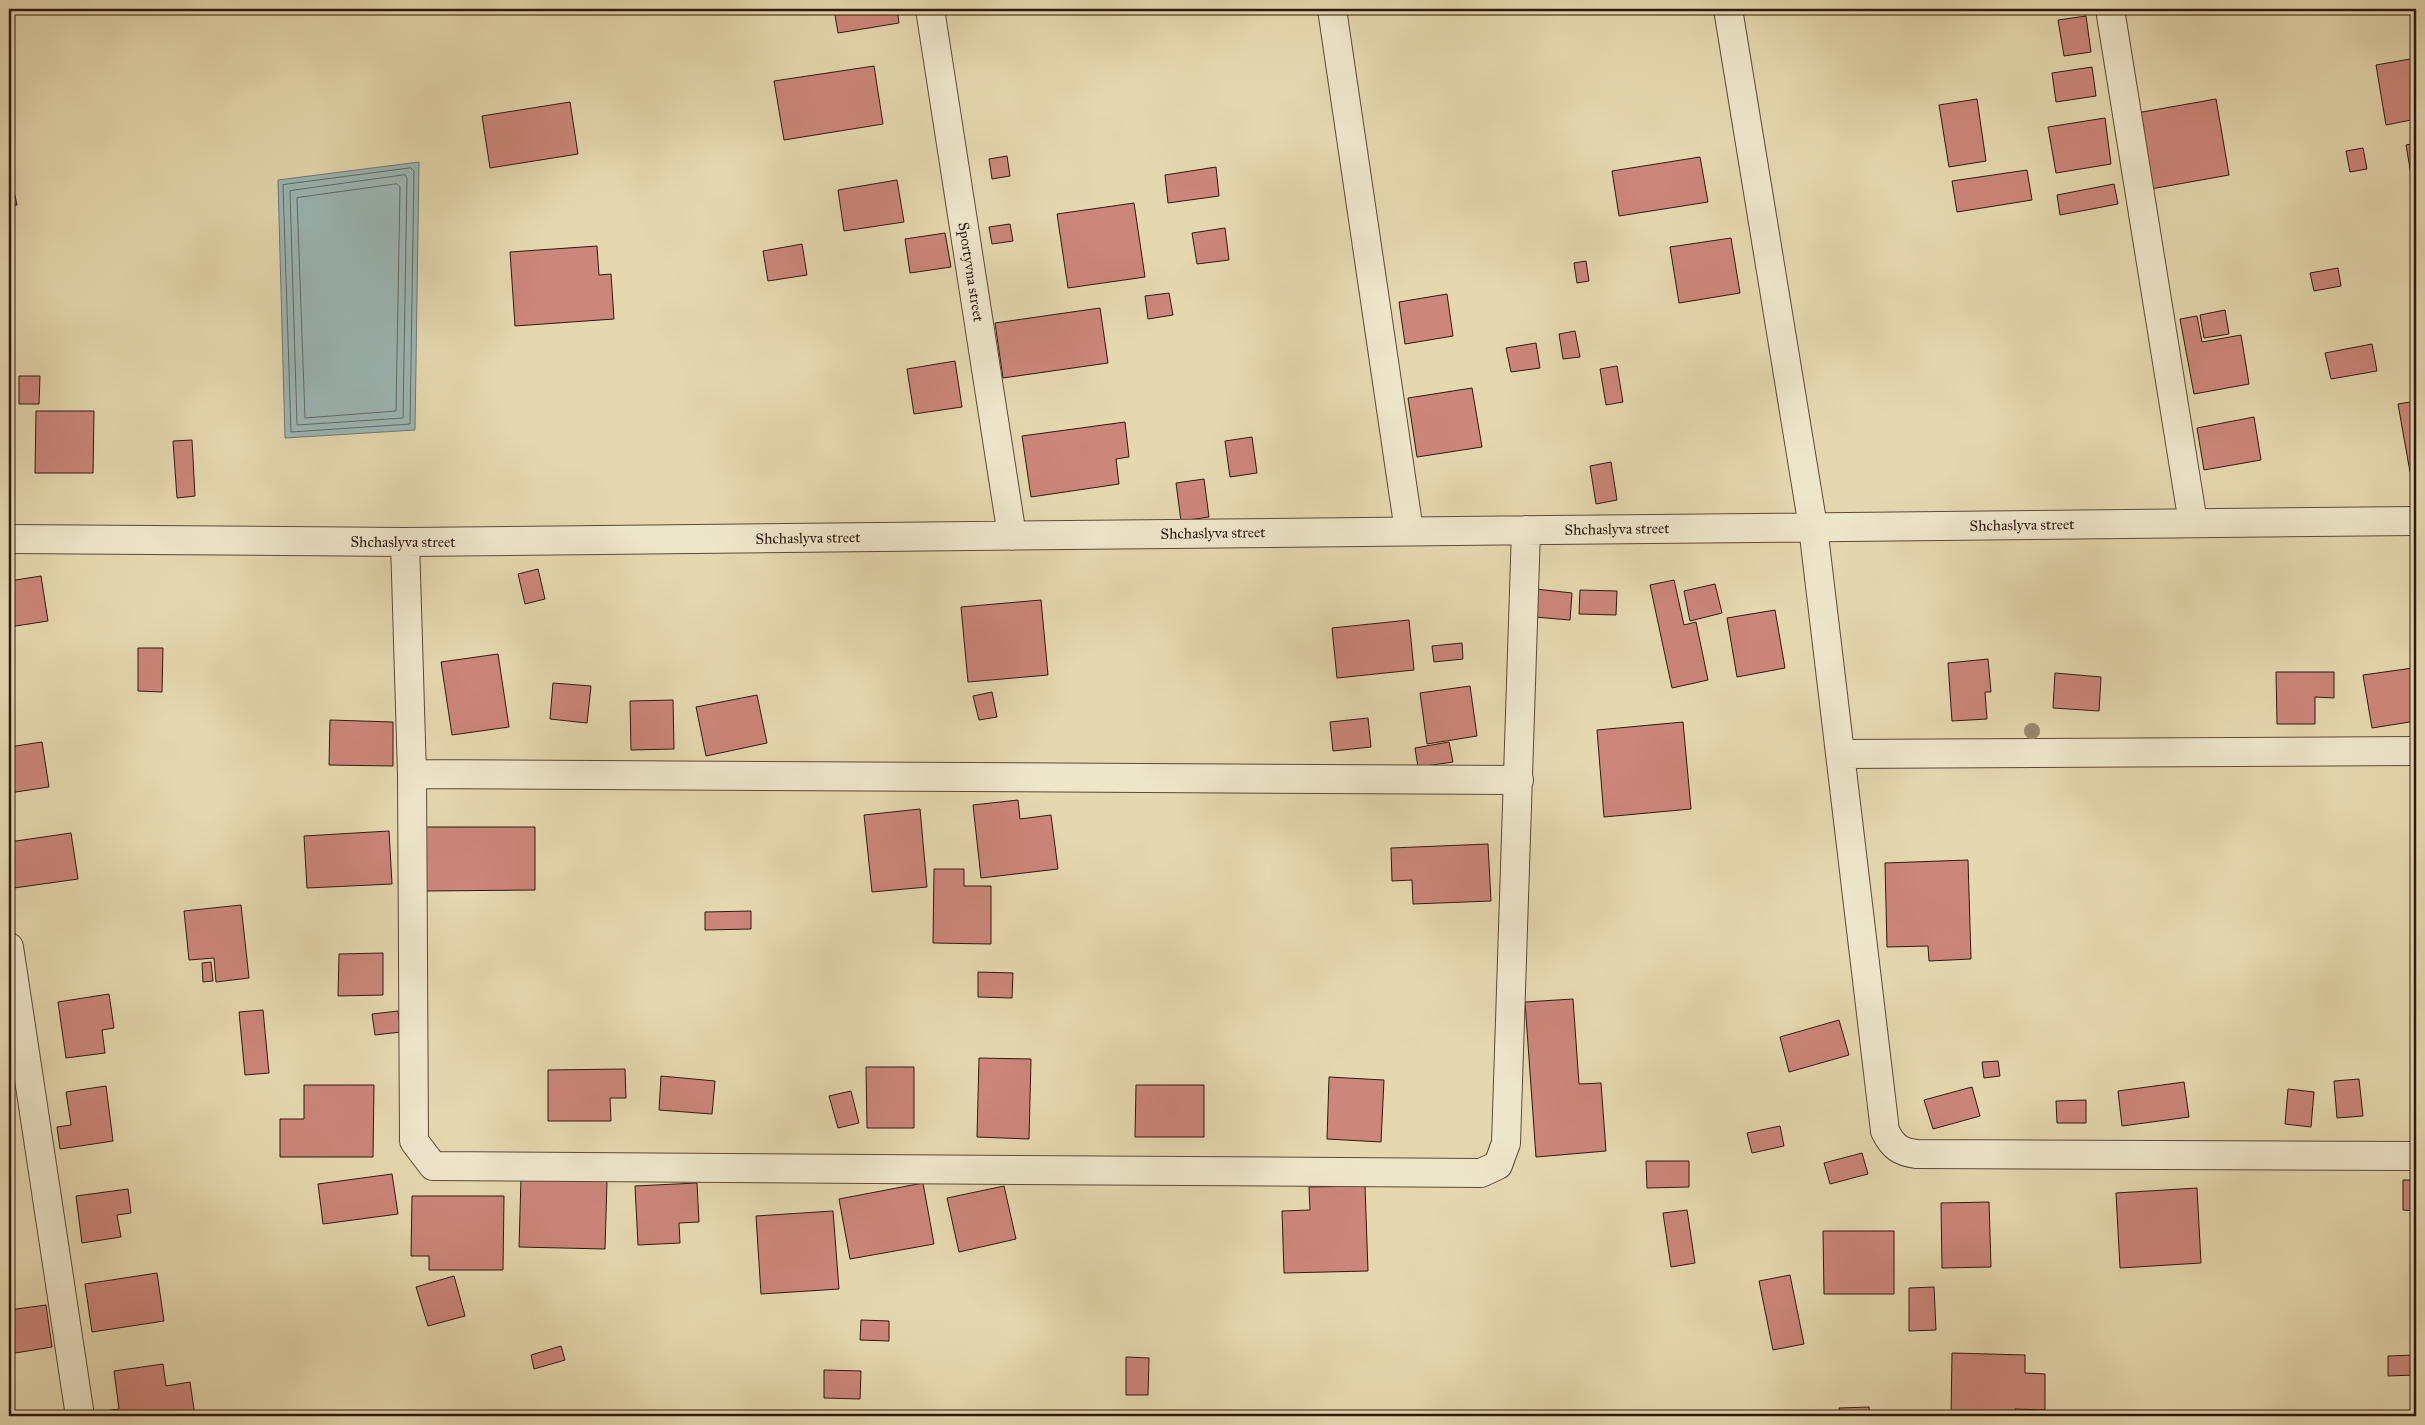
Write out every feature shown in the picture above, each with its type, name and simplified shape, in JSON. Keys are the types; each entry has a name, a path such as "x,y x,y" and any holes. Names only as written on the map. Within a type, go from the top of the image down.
{"street":[{"name":"Sportyvna street","path":"930,9 1012,536"},
{"path":"1332,9 1409,531"},
{"path":"1728,9 1813,527 1885,1131 1891,1143 1903,1152 2416,1156"},
{"path":"2110,9 2193,523"},
{"name":"Shchaslyva street","path":"9,538 405,542 2416,520"},
{"path":"405,542 412,774 414,1141 433,1166 1481,1173 1498,1165 1506,1142 1526,530"},
{"path":"1840,754 2416,751"},
{"path":"412,774 1519,780"},
{"path":"9,947 80,1416"}],"water":[{"path":"419,162 415,430 285,438 278,180"}],"building":[{"path":"687,9 716,9 688,13"},
{"path":"834,9 897,9 899,23 838,33"},
{"path":"2086,16 2091,52 2064,56 2058,20"},
{"path":"2416,58 2416,119 2386,125 2376,65"},
{"path":"874,66 883,124 784,140 774,81"},
{"path":"2092,67 2096,96 2056,102 2052,73"},
{"path":"1977,99 1986,161 1949,167 1939,105"},
{"path":"2216,99 2229,175 2145,190 2131,114"},
{"path":"570,102 578,154 490,168 482,116"},
{"path":"2105,118 2111,164 2056,173 2048,127"},
{"path":"2416,143 2416,204 2406,145"},
{"path":"2363,148 2367,169 2350,172 2346,151"},
{"path":"1007,156 1010,176 992,179 989,159"},
{"path":"1700,157 1708,202 1619,216 1612,171"},
{"path":"1216,167 1219,196 1168,203 1165,175"},
{"path":"2027,170 2032,200 1957,212 1952,181"},
{"path":"897,180 904,222 844,231 838,190"},
{"path":"12,182 17,205 9,207 9,183"},
{"path":"2114,184 2118,204 2060,215 2057,195"},
{"path":"1134,203 1145,277 1068,288 1057,214"},
{"path":"1010,224 1013,241 992,244 989,227"},
{"path":"1225,228 1229,260 1197,264 1192,233"},
{"path":"945,233 951,267 910,273 905,239"},
{"path":"1731,238 1740,293 1679,303 1670,247"},
{"path":"802,244 807,275 768,281 763,251"},
{"path":"597,246 599,275 611,274 614,319 515,326 510,252"},
{"path":"1586,261 1589,281 1577,283 1574,263"},
{"path":"2338,268 2341,286 2314,291 2310,273"},
{"path":"1169,293 1173,315 1148,319 1145,296"},
{"path":"1447,294 1453,336 1405,344 1399,302"},
{"path":"1100,308 1108,363 1003,378 995,323"},
{"path":"2225,310 2229,334 2204,338 2200,315"},
{"path":"2197,316 2202,342 2241,335 2249,384 2194,394 2180,319"},
{"path":"1575,331 1580,357 1563,359 1559,334"},
{"path":"1536,343 1540,368 1511,372 1506,348"},
{"path":"2372,344 2377,371 2331,379 2325,353"},
{"path":"955,361 962,407 914,414 907,369"},
{"path":"1617,366 1623,402 1606,405 1600,369"},
{"path":"19,376 40,376 39,404 19,404"},
{"path":"1472,388 1482,447 1417,457 1408,398"},
{"path":"2416,401 2416,471 2410,472 2398,404"},
{"path":"36,411 94,411 93,473 35,473"},
{"path":"2254,417 2261,460 2204,470 2197,428"},
{"path":"1125,422 1129,457 1116,459 1119,484 1031,497 1022,436"},
{"path":"1252,437 1257,473 1230,477 1225,441"},
{"path":"192,440 195,496 177,498 173,441"},
{"path":"1611,462 1617,500 1596,504 1590,466"},
{"path":"1204,479 1209,517 1181,521 1176,483"},
{"path":"538,569 545,599 525,604 518,574"},
{"path":"41,576 48,621 9,627 9,581"},
{"path":"1674,580 1684,625 1696,622 1708,680 1672,688 1650,585"},
{"path":"1715,584 1722,613 1690,621 1684,591"},
{"path":"1536,589 1572,593 1570,620 1534,617"},
{"path":"1580,590 1617,591 1616,615 1579,614"},
{"path":"1041,600 1048,675 968,682 961,607"},
{"path":"1775,610 1785,668 1737,677 1727,618"},
{"path":"1409,620 1414,670 1337,678 1332,628"},
{"path":"1462,643 1463,659 1434,662 1432,646"},
{"path":"138,648 163,648 162,692 138,691"},
{"path":"498,654 509,727 452,735 441,662"},
{"path":"1988,659 1991,692 1985,692 1987,719 1952,721 1948,663"},
{"path":"2413,668 2416,687 2416,721 2372,728 2363,675"},
{"path":"2276,672 2334,672 2334,698 2315,697 2315,724 2277,724"},
{"path":"2055,673 2101,677 2099,711 2053,708"},
{"path":"553,683 591,686 587,723 550,719"},
{"path":"1470,686 1477,736 1427,744 1420,693"},
{"path":"992,692 997,717 979,720 973,696"},
{"path":"757,695 767,743 706,756 696,707"},
{"path":"673,700 674,749 631,750 630,701"},
{"path":"1368,718 1371,747 1333,751 1330,722"},
{"path":"330,720 393,722 393,766 329,765"},
{"path":"1683,722 1691,809 1604,817 1597,730"},
{"path":"42,742 49,787 9,793 9,747"},
{"path":"1449,742 1453,762 1418,767 1415,748"},
{"path":"1018,800 1020,819 1051,815 1058,869 981,878 973,805"},
{"path":"920,809 927,887 872,892 864,815"},
{"path":"426,827 535,827 535,890 426,891"},
{"path":"389,831 392,884 307,888 304,836"},
{"path":"71,833 78,879 14,888 9,842"},
{"path":"1488,844 1491,901 1413,904 1412,880 1392,881 1391,848"},
{"path":"1968,860 1971,959 1929,961 1928,946 1887,947 1885,863"},
{"path":"934,869 964,869 964,886 991,886 991,944 933,943"},
{"path":"241,905 249,978 216,982 214,958 189,960 184,911"},
{"path":"751,911 751,929 705,930 705,912"},
{"path":"383,953 383,995 338,996 339,954"},
{"path":"211,962 213,981 203,982 202,963"},
{"path":"978,972 1013,973 1012,998 978,997"},
{"path":"109,994 114,1028 102,1030 105,1053 66,1058 58,1002"},
{"path":"1573,999 1579,1084 1601,1083 1606,1151 1536,1157 1525,1002"},
{"path":"263,1010 269,1073 245,1075 239,1012"},
{"path":"398,1011 401,1032 375,1035 372,1014"},
{"path":"1839,1020 1849,1055 1789,1072 1780,1037"},
{"path":"979,1058 1031,1059 1029,1139 977,1137"},
{"path":"1998,1061 2000,1076 1984,1078 1982,1062"},
{"path":"866,1067 914,1067 914,1128 867,1128"},
{"path":"625,1069 626,1098 610,1098 611,1121 548,1121 548,1070"},
{"path":"661,1076 715,1081 712,1114 659,1110"},
{"path":"1329,1077 1384,1080 1381,1142 1327,1139"},
{"path":"2359,1079 2363,1116 2337,1118 2334,1081"},
{"path":"2184,1082 2189,1117 2122,1126 2118,1091"},
{"path":"304,1085 374,1085 373,1157 280,1157 280,1119 304,1119"},
{"path":"1136,1085 1204,1085 1204,1137 1135,1137"},
{"path":"106,1086 113,1141 60,1149 57,1127 71,1125 66,1092"},
{"path":"1972,1087 1980,1116 1933,1129 1924,1100"},
{"path":"2288,1089 2314,1092 2311,1127 2285,1124"},
{"path":"851,1091 859,1123 838,1128 829,1096"},
{"path":"2086,1100 2086,1123 2057,1123 2056,1101"},
{"path":"1780,1126 1784,1146 1752,1153 1747,1133"},
{"path":"1862,1153 1868,1174 1830,1184 1824,1163"},
{"path":"1646,1161 1689,1161 1689,1187 1647,1188"},
{"path":"392,1174 398,1214 323,1224 318,1184"},
{"path":"521,1178 607,1181 605,1249 519,1247"},
{"path":"2403,1180 2416,1180 2416,1211 2403,1210"},
{"path":"697,1183 699,1222 679,1223 680,1243 638,1245 635,1186"},
{"path":"923,1183 934,1244 850,1259 839,1199"},
{"path":"1004,1186 1016,1239 959,1252 947,1198"},
{"path":"1365,1186 1368,1271 1284,1273 1282,1211 1310,1210 1309,1187"},
{"path":"2197,1188 2201,1263 2120,1268 2116,1193"},
{"path":"128,1189 131,1213 117,1215 121,1237 82,1243 76,1196"},
{"path":"412,1196 504,1196 503,1270 429,1270 429,1256 411,1256"},
{"path":"1989,1202 1991,1267 1942,1268 1941,1203"},
{"path":"1687,1210 1695,1263 1671,1267 1663,1213"},
{"path":"833,1211 839,1289 761,1294 756,1216"},
{"path":"1823,1231 1894,1231 1894,1294 1824,1294"},
{"path":"157,1273 164,1321 92,1332 85,1284"},
{"path":"1790,1275 1804,1344 1773,1350 1759,1281"},
{"path":"454,1276 465,1316 428,1326 416,1287"},
{"path":"1934,1287 1936,1330 1909,1331 1909,1288"},
{"path":"46,1305 52,1347 9,1354 9,1310"},
{"path":"861,1320 889,1321 889,1341 860,1340"},
{"path":"561,1346 565,1360 534,1369 531,1355"},
{"path":"1952,1353 2025,1355 2025,1373 2045,1374 2045,1410 2015,1409 2015,1416 1951,1416"},
{"path":"2415,1355 2415,1375 2388,1376 2388,1356"},
{"path":"1126,1357 1149,1358 1148,1395 1126,1395"},
{"path":"163,1364 166,1386 190,1382 195,1416 106,1416 105,1411 119,1409 114,1371"},
{"path":"824,1370 861,1371 860,1399 824,1398"},
{"path":"1869,1407 1870,1416 1840,1416 1839,1408"}]}
